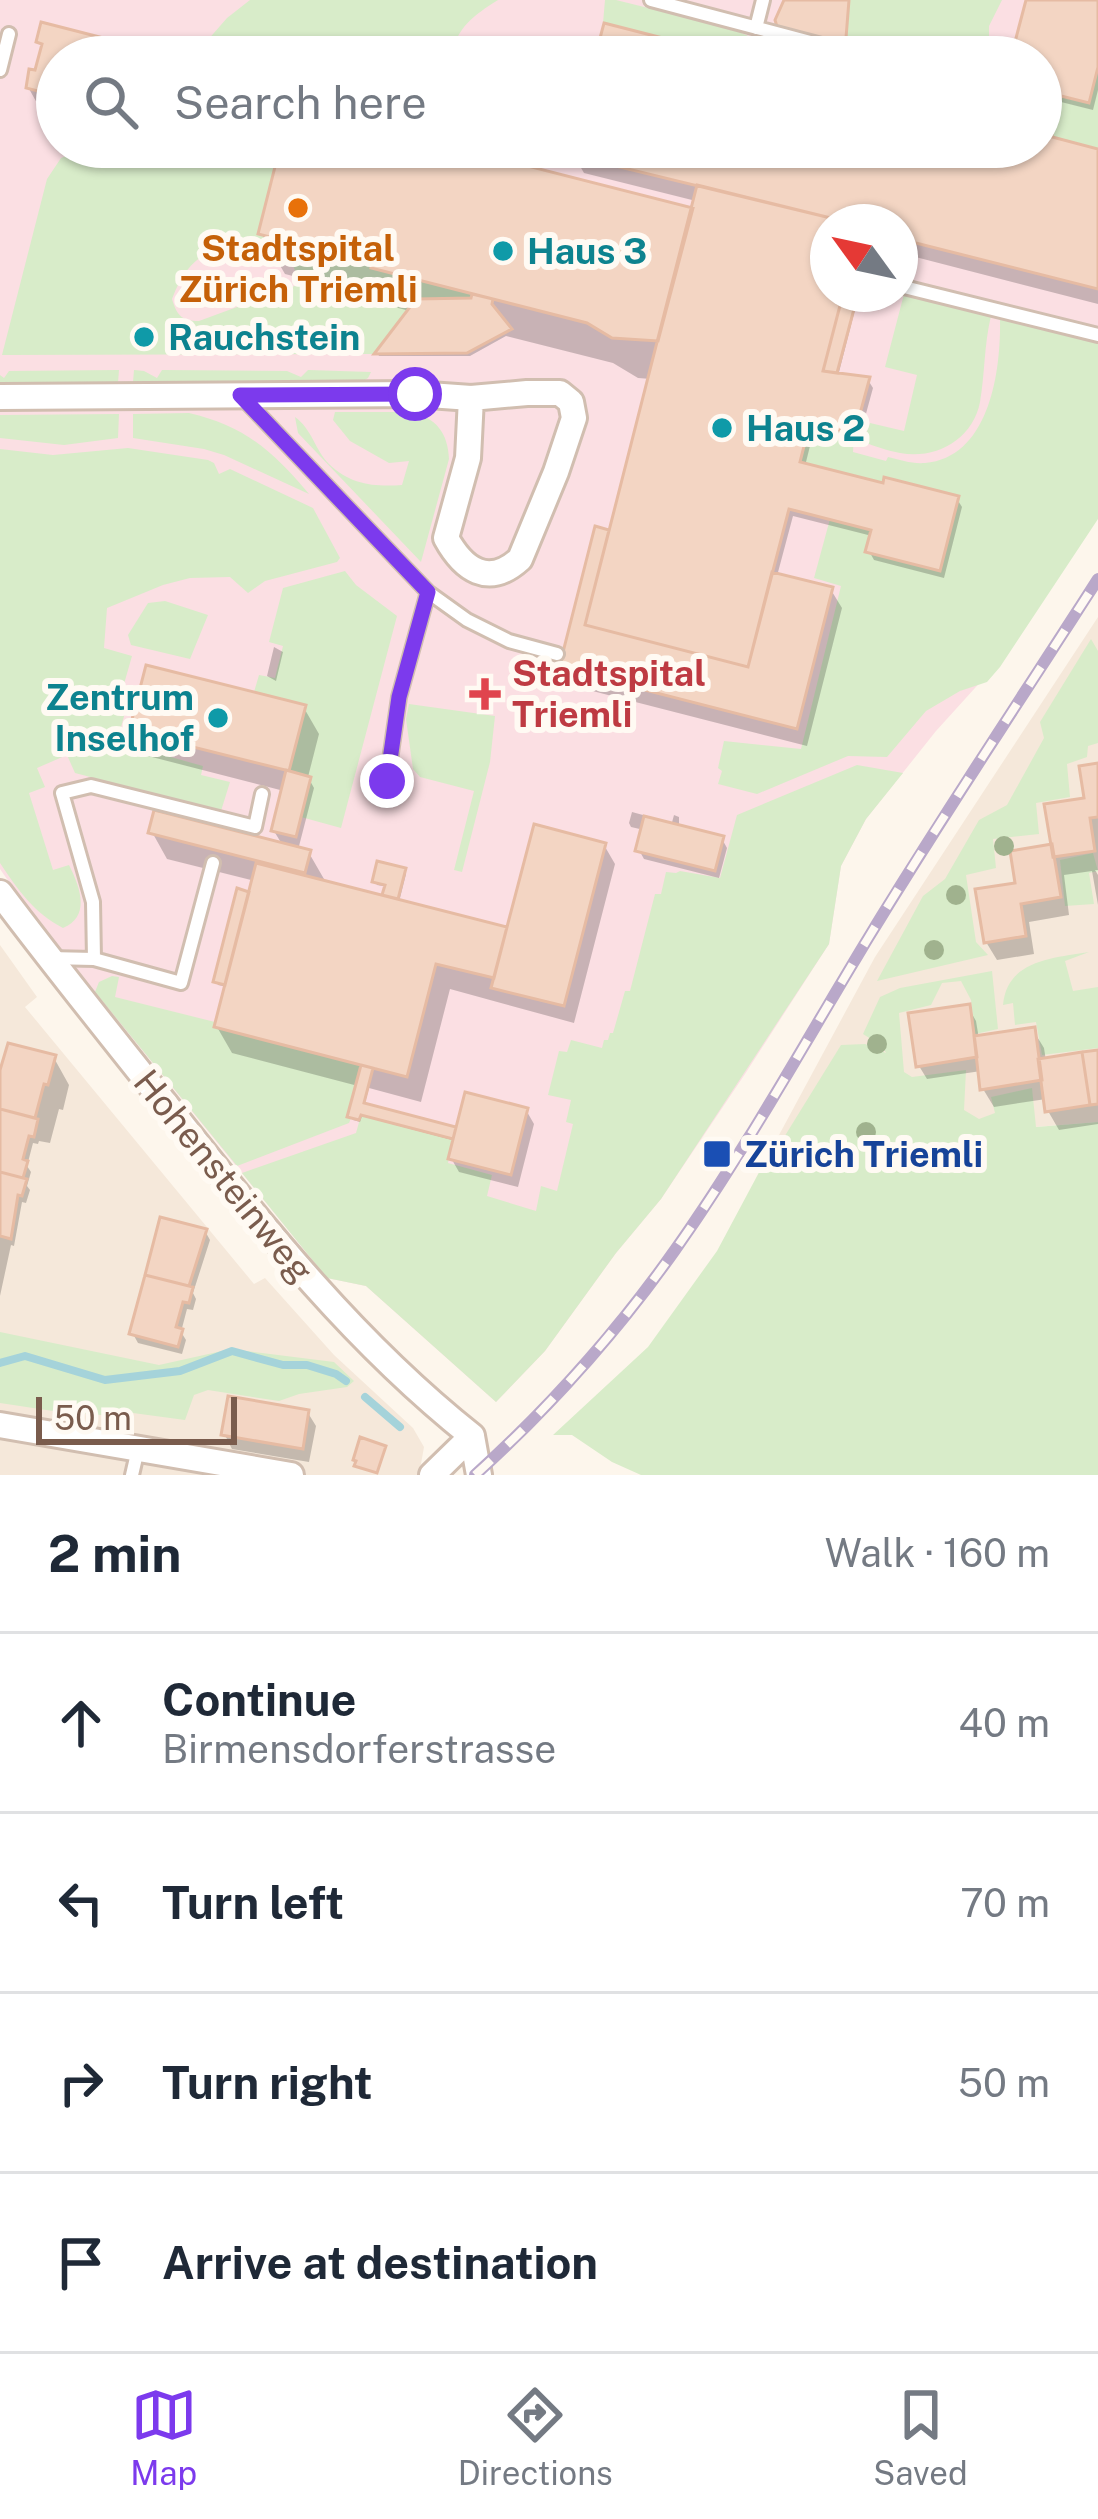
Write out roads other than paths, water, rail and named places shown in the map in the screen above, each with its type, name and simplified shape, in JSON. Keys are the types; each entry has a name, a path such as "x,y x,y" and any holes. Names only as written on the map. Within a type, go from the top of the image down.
{"street":[{"path":"0,397 415,394 471,398 560,393 574,410 574,418 556,472 520,559 496,573 479,573 468,566 457,558 446,538 468,458 471,398"},
{"name":"Hohensteinweg","path":"0,893 223,1178 339,1314 382,1360 472,1436"},
{"path":"0,1425 291,1475"},
{"path":"432,1475 472,1436"},
{"path":"472,1436 479,1475"}],"lane":[{"path":"651,0 695,6 787,36"},
{"path":"756,28 763,0"},
{"path":"0,70 9,34"},
{"path":"918,290 1098,335"},
{"path":"240,395 428,592 467,620 509,640 556,654"},
{"path":"387,781 399,697 428,592"},
{"path":"94,959 93,902 62,793 91,786 255,827 262,794"},
{"path":"48,958 94,959 181,983 213,863"},
{"path":"132,1475 138,1448"}],"waterway":[{"path":"0,1363 25,1356 105,1380 180,1371 232,1351 283,1365 307,1365 346,1381"},
{"path":"365,1397 400,1427"}],"railway":[{"path":"475,1475 581,1368 701,1213 923,849 1098,579"}],"place":[{"name":"Stadtspital Zürich Triemli","path":"298,208"},
{"name":"Haus 3","path":"503,251"},
{"name":"Rauchstein","path":"144,337"},
{"name":"Haus 2","path":"722,428"},
{"name":"Stadtspital Triemli","path":"485,694"},
{"name":"Zentrum Inselhof","path":"218,718"},
{"name":"Zürich Triemli","path":"717,1154"}]}
